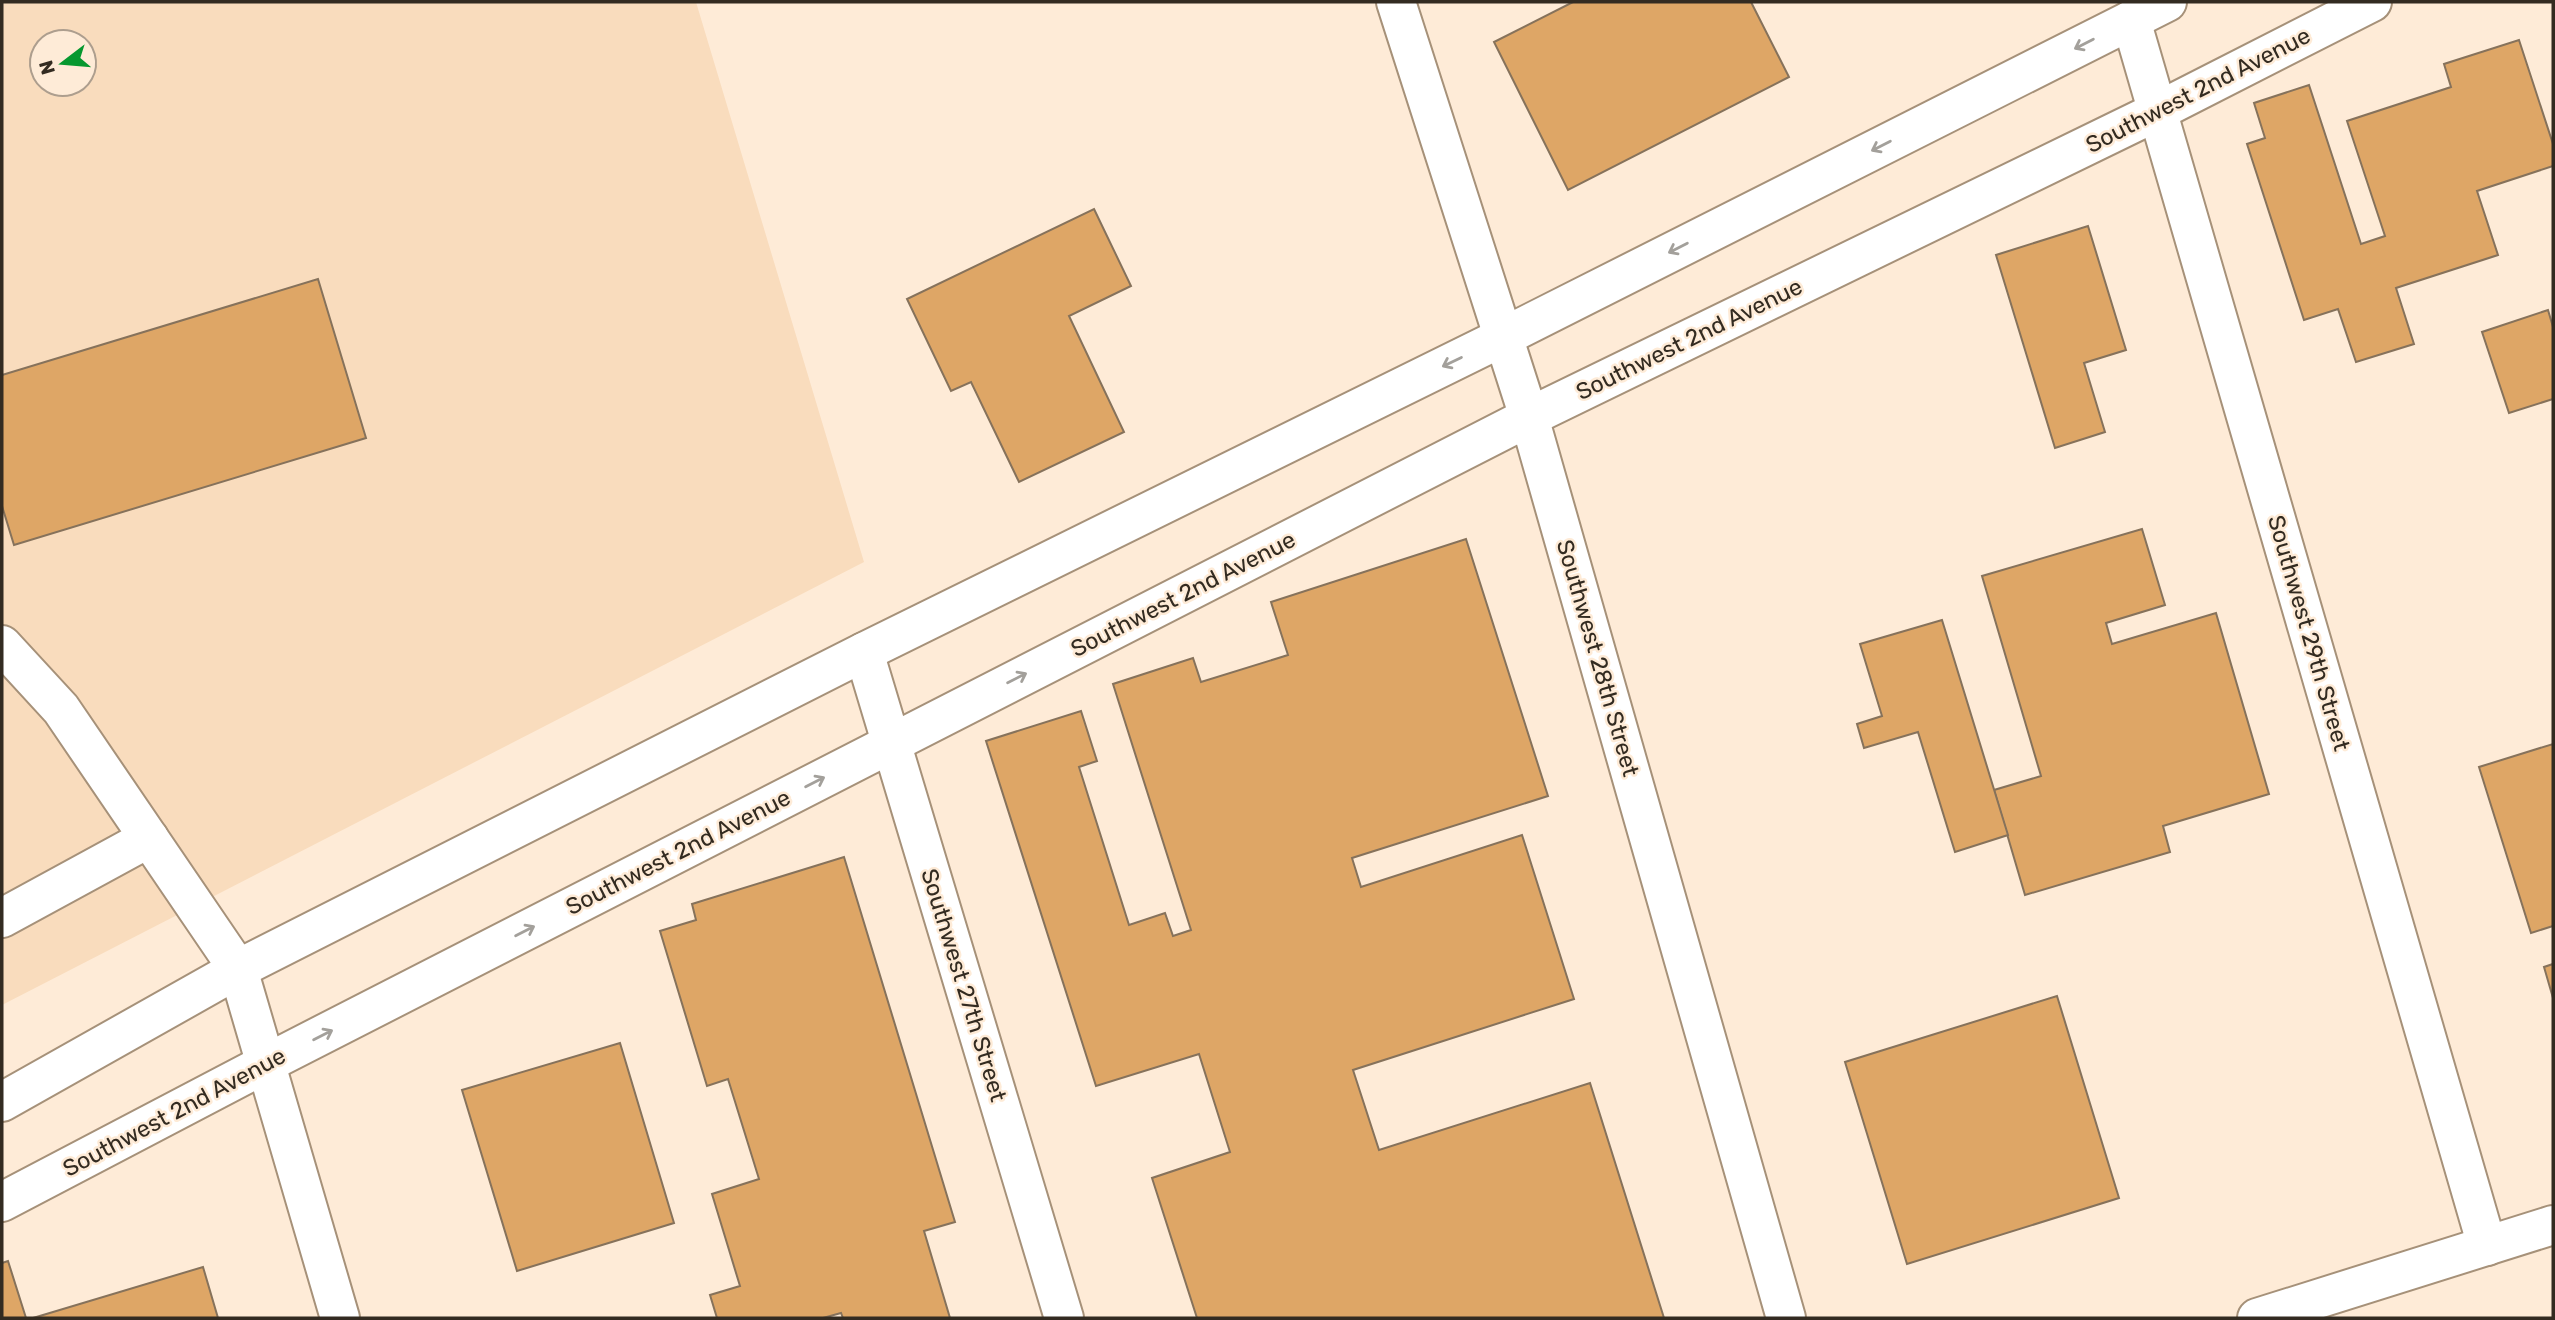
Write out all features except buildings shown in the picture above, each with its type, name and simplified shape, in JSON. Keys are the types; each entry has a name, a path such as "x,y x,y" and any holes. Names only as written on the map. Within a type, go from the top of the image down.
{"street":[{"name":"Southwest 28th Street","path":"1396,2 1529,417 1786,1318"},
{"path":"2,1102 238,969 864,652 1503,337 2167,2"},
{"name":"Southwest 2nd Avenue","path":"2,1202 267,1063 1529,417 2158,111 2372,2"},
{"name":"Southwest 29th Street","path":"2130,20 2487,1246"},
{"path":"2,645 61,709 238,969 340,1318"},
{"name":"Southwest 27th Street","path":"864,652 1065,1318"},
{"path":"2,918 149,838"},
{"path":"2257,1318 2553,1226"}],"shaded area":[{"path":"2,2 696,2 864,562 2,1005"}]}
